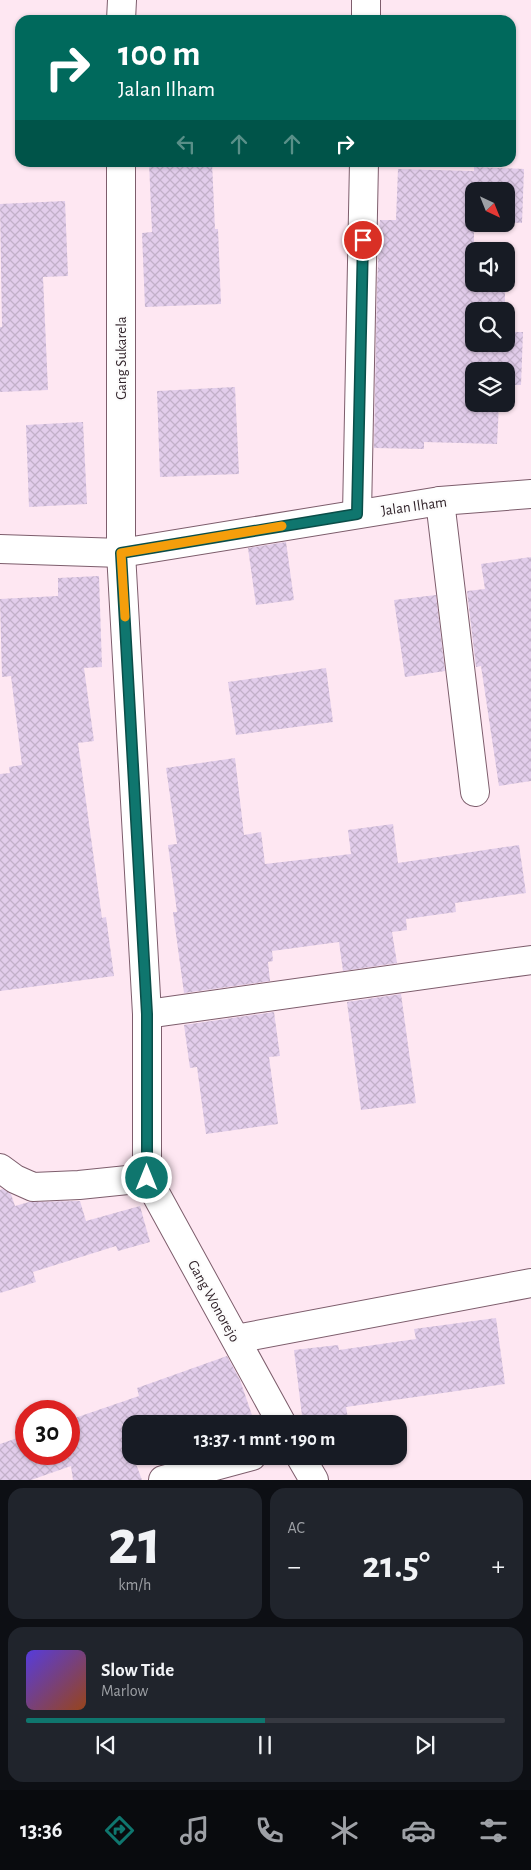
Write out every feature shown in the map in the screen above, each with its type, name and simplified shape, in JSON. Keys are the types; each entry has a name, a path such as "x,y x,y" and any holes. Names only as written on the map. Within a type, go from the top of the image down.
{"street":[{"path":"122,0 122,15"},
{"path":"366,0 366,15"},
{"name":"Gang Sukarela","path":"121,167 121,553 147,1014 147,1178"},
{"path":"357,514 364,167"},
{"name":"Jalan Ilham","path":"0,548 121,553 440,501 531,494"},
{"path":"440,501 475,792"},
{"path":"147,1014 531,960"},
{"path":"0,1168 33,1187 79,1185 147,1178"},
{"name":"Gang Wonorejo","path":"147,1178 277,1415"},
{"path":"236,1339 531,1283"},
{"path":"163,1480 219,1465"},
{"path":"305,1465 314,1480"}],"building":[{"path":"149,167 212,167 215,229 218,229 221,304 145,307 142,233 152,232"},
{"path":"474,167 524,169 522,223 515,223 515,182 465,182 465,232 474,232 474,242 465,242 465,292 505,292 505,302 465,302 465,352 515,352 515,332 523,332 521,385 515,385 515,362 465,362 465,412 499,412 497,444 424,442 424,449 374,448 380,220 396,220 398,169 474,171"},
{"path":"65,201 68,276 43,277 48,390 0,392 0,327 2,327 0,204"},
{"path":"235,387 239,474 160,477 157,391"},
{"path":"83,422 87,504 29,507 26,425"},
{"path":"286,542 294,600 256,605 248,548"},
{"path":"531,557 531,781 499,786 481,666 476,667 467,591 485,589 481,564"},
{"path":"99,576 102,667 84,668 94,741 78,743 102,918 106,917 114,976 0,991 0,774 10,773 9,767 22,765 11,676 2,677 0,599 58,596 58,578"},
{"path":"436,595 445,671 405,677 394,600"},
{"path":"326,668 333,722 236,735 228,682"},
{"path":"235,758 244,835 261,832 265,864 351,854 348,830 393,824 398,863 519,845 526,893 455,903 456,912 406,919 407,930 392,932 397,963 343,971 339,942 272,951 273,961 268,962 270,981 184,993 173,912 177,912 168,845 177,844 166,768"},
{"path":"401,994 416,1103 361,1110 347,1002"},
{"path":"274,1012 280,1056 269,1057 278,1124 206,1134 197,1067 190,1068 184,1025"},
{"path":"3,1189 11,1194 15,1206 29,1202 80,1201 86,1221 140,1206 150,1242 118,1251 116,1246 33,1272 36,1282 0,1293 0,1190"},
{"path":"496,1318 505,1384 346,1407 347,1415 302,1415 294,1350 338,1345 339,1350 416,1339 414,1329"},
{"path":"227,1356 240,1380 252,1415 122,1415 122,1465 136,1465 142,1480 73,1480 71,1466 31,1480 0,1480 0,1444 15,1439 15,1465 80,1465 80,1416 139,1396 137,1388"}],"slow traffic":[{"path":"125,617 121,553 282,526"}],"route":[{"path":"147,1178 147,1014 121,553 357,514 363,240"}]}
